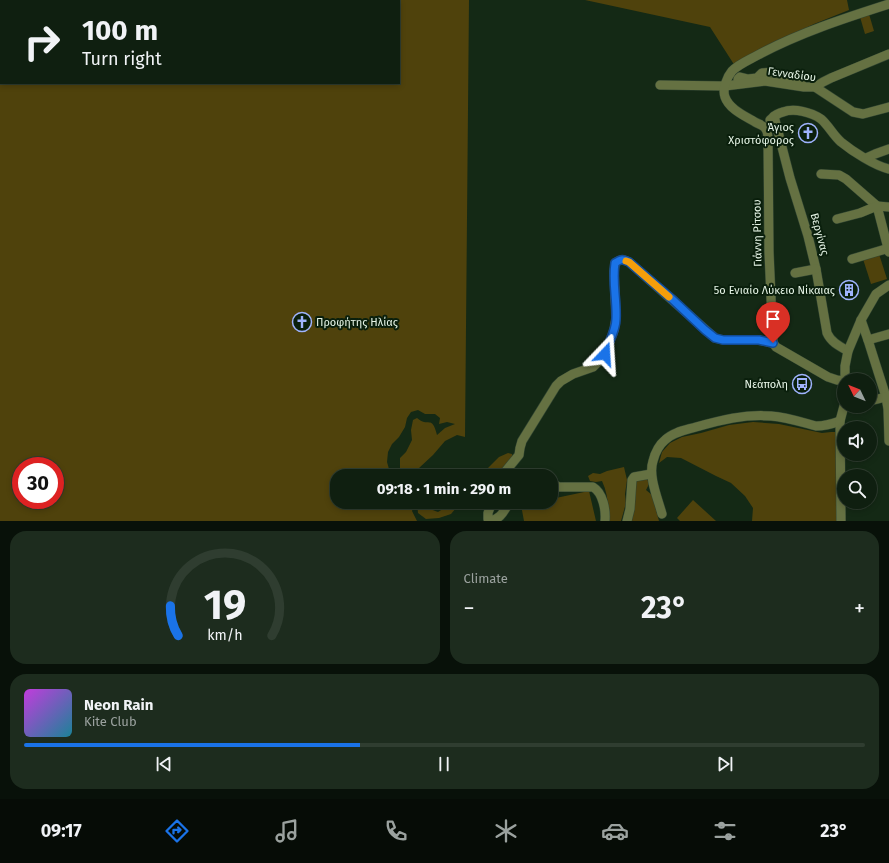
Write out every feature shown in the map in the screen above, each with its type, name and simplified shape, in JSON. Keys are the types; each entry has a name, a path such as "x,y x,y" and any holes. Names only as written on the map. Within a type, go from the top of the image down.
{"street":[{"path":"889,4 806,33 771,48 739,66 728,76 725,86 725,97 728,104 762,126 774,116 787,110 805,112 813,115 825,123 836,138 842,143 876,164 889,169"},
{"path":"815,87 827,80 889,54"},
{"path":"738,84 738,79 740,77 748,79 757,78 762,73 773,72 802,80"},
{"name":"Γενναδίου","path":"660,85 725,86 765,81 804,87 815,87 858,114 889,107"},
{"name":"Βεργίνας","path":"774,116 790,178 806,227 816,269 826,333 833,342 848,351"},
{"name":"Γιάννη Ρίτσου","path":"762,126 767,131 768,140 769,252 773,343"},
{"path":"866,158 889,149"},
{"path":"821,174 839,175 846,178 877,206 889,249 852,259"},
{"path":"836,219 860,213 877,206 889,207"},
{"path":"507,469 519,455 522,441 556,386 561,381 573,374 593,367 605,354 616,324 614,272 615,263 620,260 629,262 715,338 723,340 759,340 773,343 781,350 832,379 837,379"},
{"path":"795,273 816,269"},
{"path":"844,373 848,351 861,320 876,294 889,285"},
{"path":"861,320 887,397 889,442"},
{"path":"868,340 889,334"},
{"path":"877,399 887,397"},
{"path":"840,421 843,413"},
{"path":"662,514 651,474 652,462 659,447 665,440 677,433 725,419 744,416 778,416 816,426 828,425 837,422"},
{"path":"840,461 841,521"},
{"path":"627,521 630,509 632,480 634,477 651,474"},
{"path":"558,486 593,486 597,489 601,497 605,512 605,521"},
{"path":"489,509 488,519 491,521 501,516 504,509"}],"shaded area":[{"path":"400,0 469,0 465,437 457,435 445,441 419,469 400,469 400,458 406,452 412,440 411,430 413,420 417,418 421,421 431,423 437,435 445,428 455,424 447,422 439,424 440,418 435,414 425,414 418,410 411,412 407,418 405,427 388,452 387,462 389,469 330,469 330,509 413,509 412,511 417,521 0,521 0,84 400,84"},
{"path":"585,0 847,0 849,10 814,24 767,47 735,66 710,27"},
{"path":"869,14 874,31 865,34 860,17"},
{"path":"879,254 887,279 871,284 863,259"},
{"path":"753,422 779,424 822,433 836,432 838,521 752,521 753,508 745,496 731,483 681,458 667,457 659,463 662,452 670,443 682,437 729,425"},
{"path":"508,453 512,454 513,457 505,469 487,469 499,457"},
{"path":"624,467 627,480 625,494 626,503 621,521 607,521 608,501 602,481 590,481 588,476 593,473 600,474"},
{"path":"647,478 649,484 646,490 652,495 659,521 630,521 634,480"},
{"path":"589,491 596,521 524,521 522,509 558,509 558,498"},
{"path":"693,500 716,521 680,521 677,518"},
{"path":"418,509 430,509 438,512 443,509 455,509 451,514 439,518 426,519 418,513"}],"slow traffic":[{"path":"626,261 669,297"}],"place":[{"name":"Άγιος Χριστόφορος","path":"808,133"},
{"name":"5ο Ενιαίο Λύκειο Νίκαιας","path":"849,290"},
{"name":"Προφήτης Ηλίας","path":"302,322"},
{"name":"Νεάπολη","path":"802,384"}],"route":[{"path":"605,354 616,324 614,272 615,263 620,260 629,262 715,338 723,340 759,340 773,343"}]}
